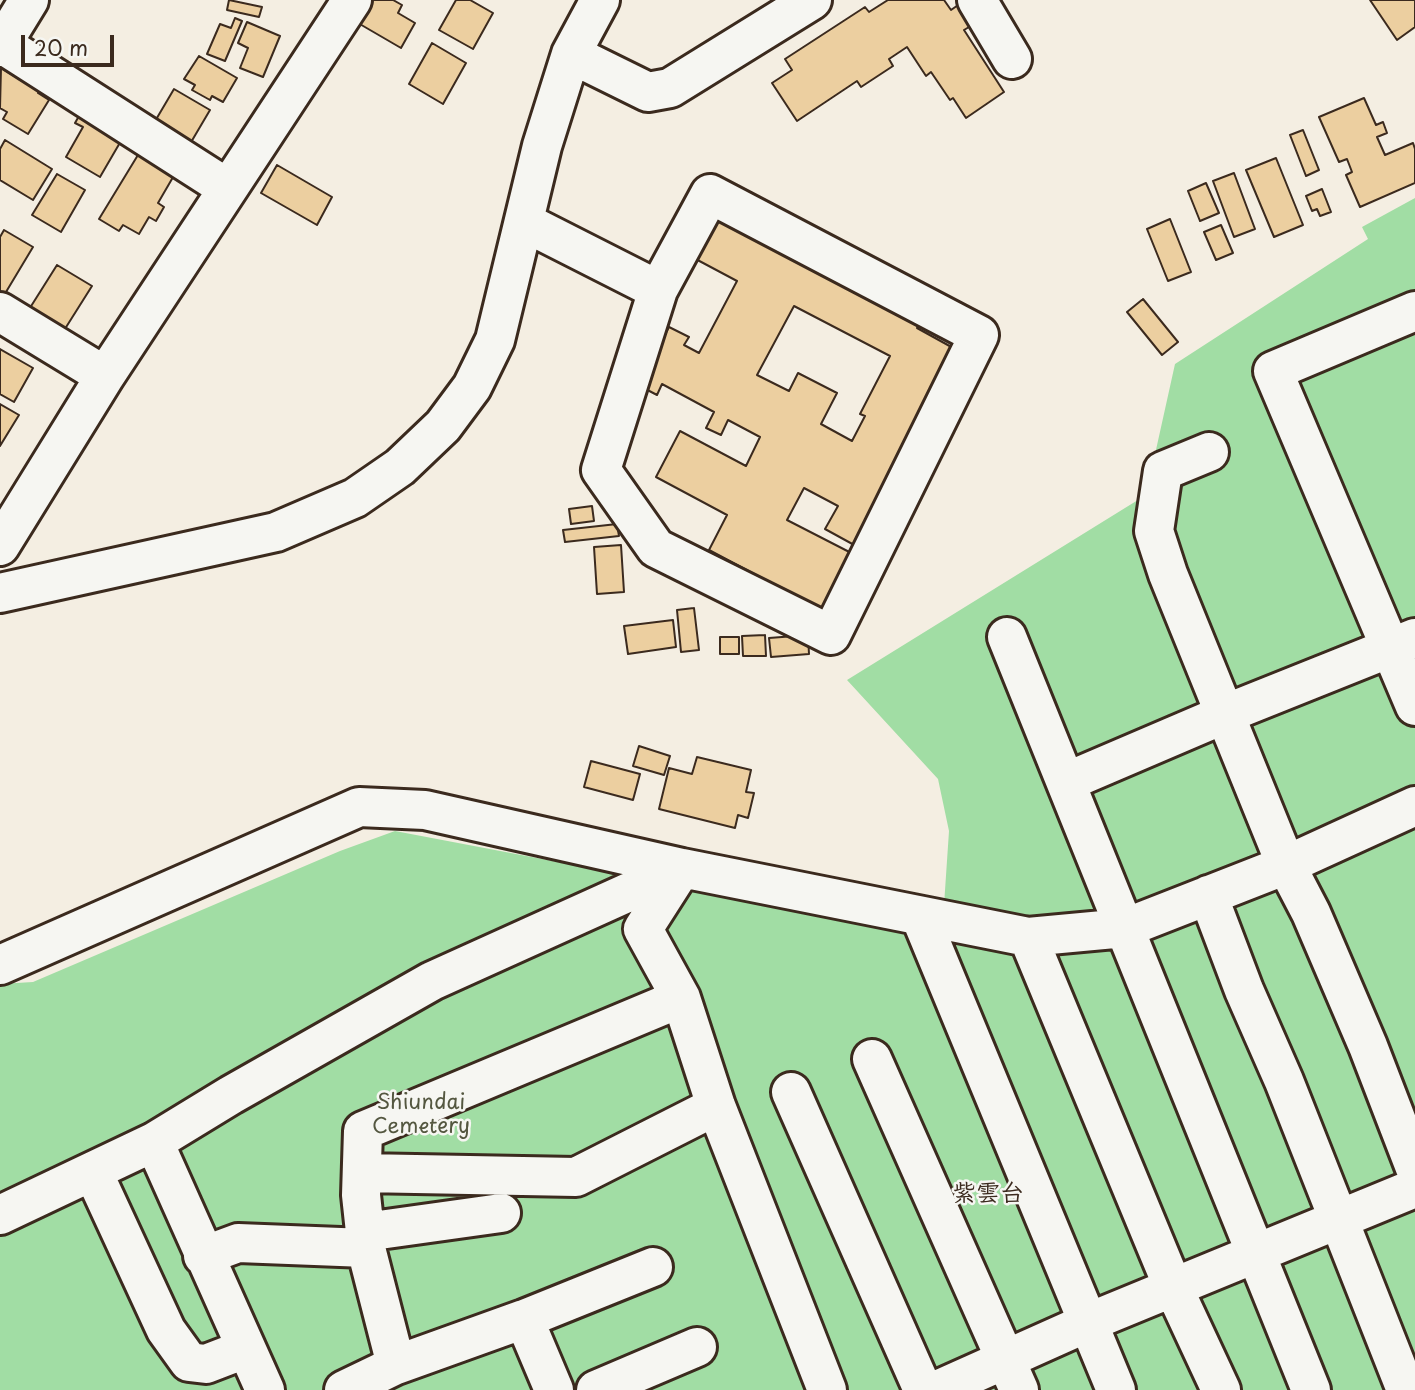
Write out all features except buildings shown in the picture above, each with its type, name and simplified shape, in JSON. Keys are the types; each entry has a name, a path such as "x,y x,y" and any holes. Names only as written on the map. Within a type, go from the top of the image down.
{"street":[{"path":"29,0 1,45 227,188"},
{"path":"0,546 105,376 352,0"},
{"path":"0,593 276,533 355,498 400,467 443,426 472,387 495,340 542,146 571,54 600,0"},
{"path":"571,54 648,92 670,88 812,0"},
{"path":"977,0 1012,59"},
{"path":"710,194 979,335 831,635 656,548 601,470 658,290 710,194"},
{"path":"524,222 658,290"},
{"path":"1415,311 1273,371 1402,643 1415,706"},
{"path":"0,312 105,376"},
{"path":"1209,452 1163,471 1154,531 1168,574 1286,865 1311,913 1368,1046 1415,1168"},
{"path":"1007,637 1311,1390"},
{"path":"1066,782 1402,643"},
{"path":"0,965 359,807 425,810 682,868 1028,937 1125,928 1286,865 1415,806"},
{"path":"682,868 643,929 681,998 716,1106 827,1390"},
{"path":"0,1215 154,1142 432,981 682,868"},
{"path":"1208,895 1406,1390"},
{"path":"920,916 1116,1390"},
{"path":"1028,937 1173,1287 1221,1390"},
{"path":"396,1364 365,1240 363,1131 681,998"},
{"path":"872,1059 1013,1374"},
{"path":"791,1093 923,1390"},
{"path":"362,1173 576,1177 716,1106"},
{"path":"154,1142 265,1390"},
{"path":"93,1172 166,1331 189,1362 206,1364 245,1349"},
{"path":"937,1390 1013,1374 1089,1322 1415,1188"},
{"path":"203,1256 238,1243 365,1240 501,1213"},
{"path":"344,1390 396,1364 524,1319 653,1267"},
{"path":"524,1319 554,1390"},
{"path":"596,1390 696,1347"}],"green space":[{"name":"Shiundai Cemetery","path":"1415,198 1415,1390 0,1390 0,984 33,982 340,851 395,831 942,935 949,831 938,779 847,680 1146,495 1175,364 1368,239 1362,227"}],"district":[{"name":"紫雲台","path":"988,1194"}]}
